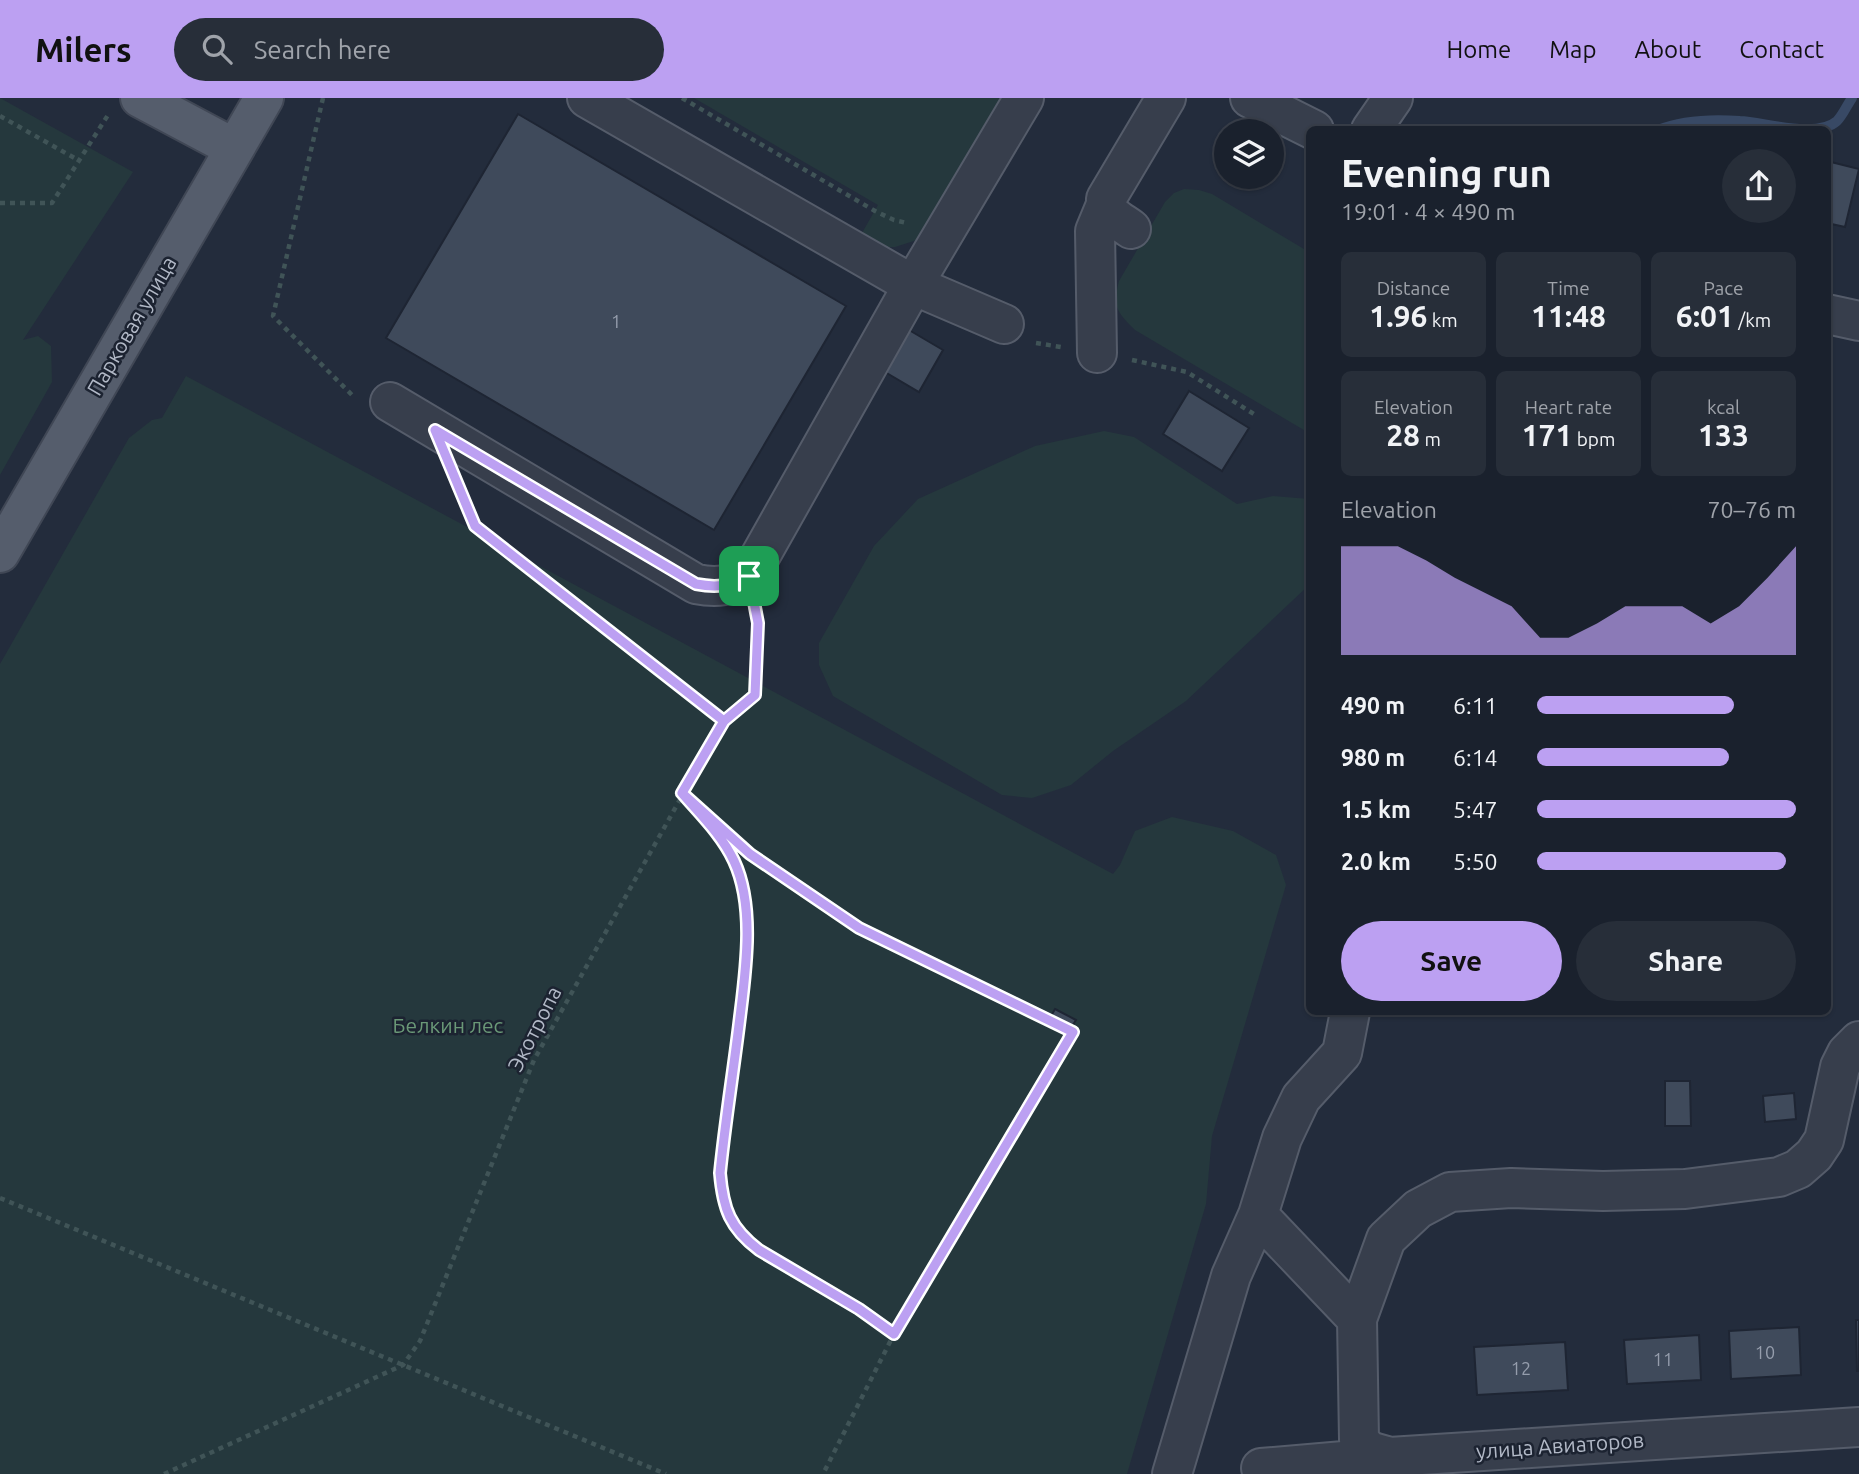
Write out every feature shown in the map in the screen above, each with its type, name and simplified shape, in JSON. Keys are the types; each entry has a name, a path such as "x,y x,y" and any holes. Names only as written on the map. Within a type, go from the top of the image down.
{"main road":[{"name":"Парковая улица","path":"0,553 264,98"},
{"path":"127,104 234,148"}],"street":[{"path":"587,98 913,285 1004,324"},
{"path":"372,400 696,584 715,588 732,585 749,576 913,285 1024,98"},
{"path":"1097,352 1095,232 1118,218 1106,199 1166,98"},
{"path":"1250,98 1306,126"},
{"path":"1374,126 1393,98"},
{"path":"1831,315 1859,321"},
{"path":"1172,1474 1231,1276 1258,1215 1282,1138 1300,1098 1342,1052 1349,1015"},
{"path":"1390,1457 1369,1451 1359,1440 1357,1319 1386,1239 1418,1209 1450,1192 1511,1188 1603,1191 1685,1189 1779,1177 1798,1169 1814,1156 1824,1140 1840,1067 1847,1053 1859,1041"},
{"path":"1258,1215 1357,1319"},
{"name":"улица Авиаторов","path":"1261,1468 1390,1457 1859,1427"}],"path":[{"path":"323,98 273,316 372,400"},
{"path":"682,98 875,211 894,220 916,223"},
{"path":"0,203 52,203 105,117 127,104"},
{"path":"0,116 78,160"},
{"path":"1004,324 1038,344 1097,352 1187,372 1257,416"},
{"path":"457,481 475,526 724,721"},
{"name":"Экотропа","path":"403,1365 420,1341 534,1060 724,721 755,695 758,623 749,576"},
{"path":"682,793 720,838 734,861 742,886 746,923 746,972 720,1173 722,1199 732,1222 751,1244 859,1309 894,1334"},
{"path":"682,793 750,854 859,928 1073,1032 894,1334 823,1474"},
{"path":"0,1198 666,1474"},
{"path":"164,1474 403,1365"}],"green space":[{"path":"0,98 133,172 23,340 38,336 51,346 52,382 0,475"},
{"path":"694,98 1011,98 923,238 895,247 879,247 858,240 878,205"},
{"path":"1184,189 1212,194 1306,250 1306,431 1135,330 1118,308 1116,297 1119,281 1165,202 1174,193"},
{"name":"Белкин лес","path":"186,376 1113,874 1120,865 1135,831 1172,817 1233,831 1276,855 1286,885 1212,1136 1206,1204 1127,1474 0,1474 0,664 129,438 152,420 162,418"},
{"path":"1104,431 1134,437 1237,504 1273,496 1306,499 1306,588 1186,701 1113,751 1071,785 1032,798 1002,795 833,696 819,665 819,643 874,546 918,499 1035,446"}],"building":[{"path":"518,114 846,306 714,530 386,338"},
{"path":"1831,162 1859,169 1845,227 1831,224"},
{"path":"909,330 943,350 919,392 885,372"},
{"path":"1189,391 1249,428 1222,471 1163,434"},
{"path":"1055,1009 1076,1020 1071,1028 1051,1016"},
{"path":"1665,1081 1690,1081 1691,1126 1665,1126"},
{"path":"1794,1093 1796,1119 1765,1122 1763,1096"},
{"path":"1856,1320 1859,1320 1859,1371 1857,1371"},
{"path":"1799,1327 1801,1375 1731,1379 1729,1331"},
{"path":"1699,1335 1701,1380 1627,1384 1624,1340"},
{"path":"1565,1342 1568,1390 1477,1395 1474,1347"}],"waterway":[{"path":"1828,126 1837,121 1852,98"},
{"path":"1672,126 1719,120 1777,126"}],"route":[{"path":"749,576 732,585 715,588 696,584 435,430 475,526 724,721 682,793 720,838 734,861 742,886 746,923 746,972 723,1144 720,1173 722,1199 732,1222 744,1238 759,1250 859,1309 894,1334 1073,1032 859,928 750,854 682,793 724,721 755,695 758,623 749,576"}]}
